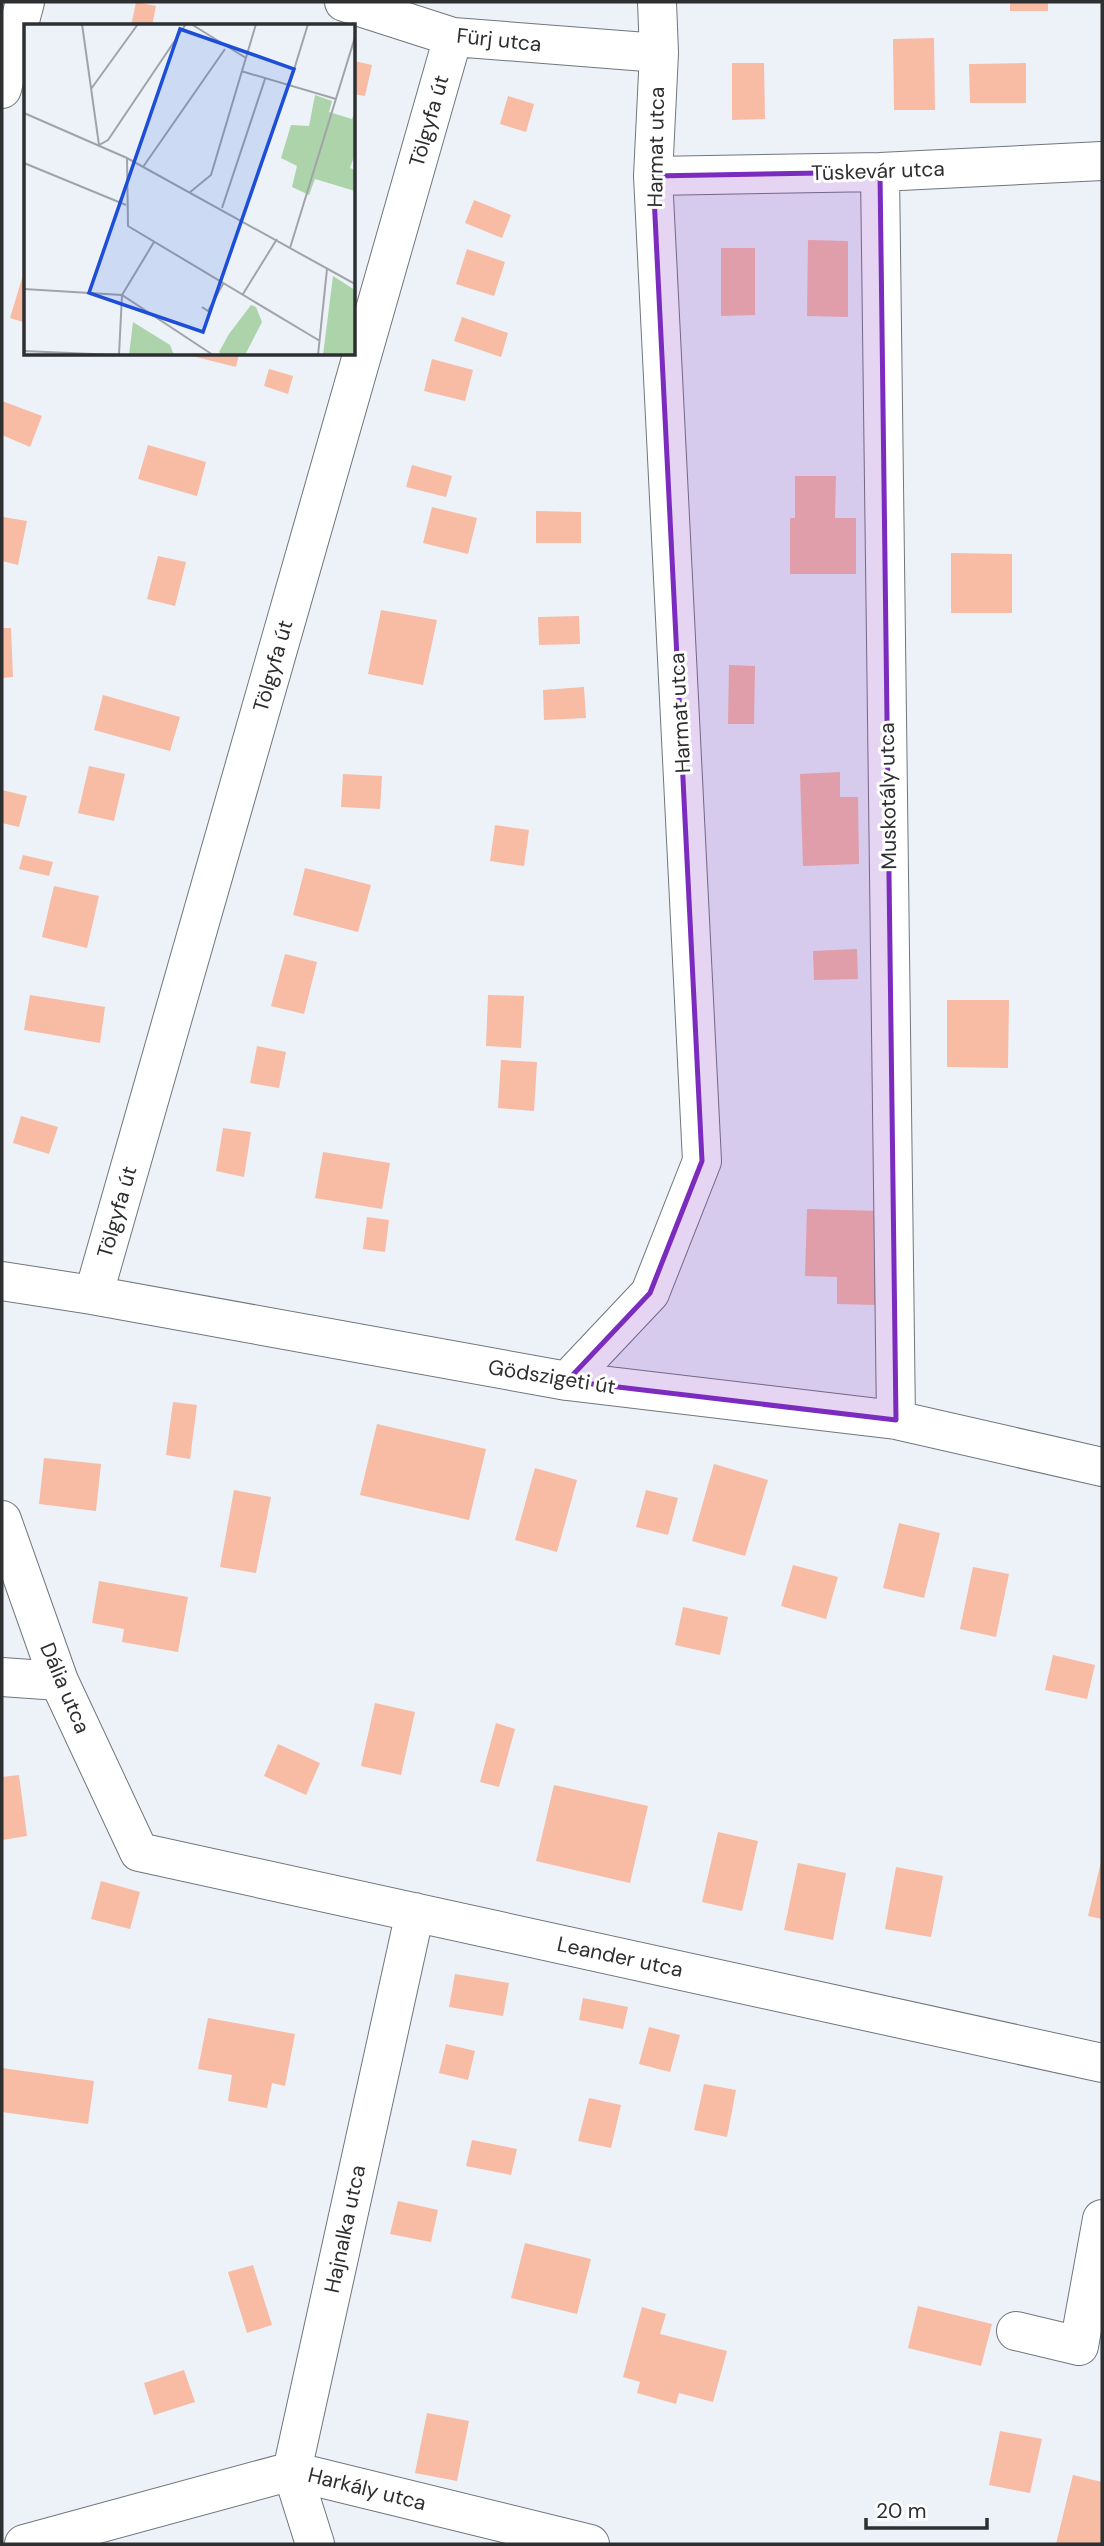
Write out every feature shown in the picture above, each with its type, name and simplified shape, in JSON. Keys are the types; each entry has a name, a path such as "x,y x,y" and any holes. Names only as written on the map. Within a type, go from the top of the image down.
{"street":[{"path":"2,89 25,2"},
{"name":"Fürj utca","path":"344,2 453,37 659,53"},
{"name":"Harmat utca","path":"567,1381 650,1293 702,1161 653,176 659,53 657,2"},
{"name":"Tölgyfa út","path":"92,1295 453,37"},
{"name":"Tüskevár utca","path":"653,176 880,172 1102,161"},
{"name":"Muskotály utca","path":"880,172 896,1420"},
{"name":"Gödszigeti út","path":"2,1281 567,1381 896,1420 1102,1467"},
{"name":"Dália utca","path":"2,1520 60,1681 139,1852"},
{"path":"2,1677 60,1681"},
{"name":"Leander utca","path":"139,1852 1102,2063"},
{"name":"Hajnalka utca","path":"314,2544 292,2471 415,1912"},
{"path":"1016,2331 1079,2346 1102,2219"},
{"name":"Harkály utca","path":"24,2544 292,2471 590,2544"}],"highlighted area":[{"path":"880,172 896,1420 567,1381 650,1293 702,1161 653,176"}],"building":[{"path":"136,2 156,6 152,24 131,24"},
{"path":"1010,2 1048,2 1048,11 1010,11"},
{"path":"934,38 935,110 894,110 893,39"},
{"path":"355,61 372,65 365,96 355,94"},
{"path":"732,63 764,63 765,119 732,120"},
{"path":"1026,63 1026,103 970,103 969,64"},
{"path":"508,96 534,104 526,132 500,124"},
{"path":"474,200 511,215 502,238 465,223"},
{"path":"808,240 848,241 848,317 807,316"},
{"path":"721,248 755,248 755,315 721,316"},
{"path":"467,249 505,262 494,296 456,284"},
{"path":"24,272 24,322 10,318"},
{"path":"462,317 508,333 501,357 454,341"},
{"path":"188,355 239,355 236,367"},
{"path":"432,359 473,370 465,401 424,391"},
{"path":"269,369 293,376 288,394 264,386"},
{"path":"2,401 42,416 30,447 2,435"},
{"path":"148,445 206,462 197,496 138,479"},
{"path":"412,465 452,476 446,497 406,487"},
{"path":"795,476 836,476 835,518 856,518 856,574 790,574 790,518 795,518"},
{"path":"432,507 477,518 468,554 423,543"},
{"path":"536,511 581,512 581,543 536,543"},
{"path":"3,517 27,521 18,565 2,561"},
{"path":"951,553 1012,554 1012,613 951,613"},
{"path":"158,556 186,562 175,606 147,599"},
{"path":"381,610 437,620 423,685 368,674"},
{"path":"579,616 580,644 539,645 538,617"},
{"path":"2,628 11,628 13,677 2,678"},
{"path":"729,665 755,666 754,724 728,724"},
{"path":"584,687 586,718 544,720 543,690"},
{"path":"103,695 180,717 170,751 94,730"},
{"path":"89,766 125,774 114,821 78,813"},
{"path":"840,772 840,797 858,797 859,864 803,866 800,774"},
{"path":"343,774 382,776 380,809 341,807"},
{"path":"2,790 27,796 19,827 2,823"},
{"path":"495,825 529,830 524,866 490,861"},
{"path":"23,855 53,862 49,876 19,869"},
{"path":"305,868 371,885 358,932 293,915"},
{"path":"54,886 99,896 87,948 42,937"},
{"path":"857,949 858,979 814,980 813,951"},
{"path":"285,954 317,962 304,1014 271,1006"},
{"path":"30,995 105,1007 100,1043 24,1030"},
{"path":"488,995 524,996 521,1048 486,1046"},
{"path":"947,1000 1009,1000 1008,1068 947,1067"},
{"path":"257,1046 286,1052 279,1088 250,1083"},
{"path":"501,1060 537,1062 534,1111 498,1108"},
{"path":"21,1116 58,1127 49,1154 13,1143"},
{"path":"223,1128 251,1132 244,1177 216,1171"},
{"path":"323,1152 390,1163 382,1209 315,1198"},
{"path":"807,1209 880,1211 877,1305 837,1304 837,1277 805,1276"},
{"path":"367,1217 389,1220 385,1252 363,1249"},
{"path":"173,1402 197,1405 190,1459 166,1455"},
{"path":"377,1424 486,1449 469,1520 360,1495"},
{"path":"44,1458 101,1464 96,1511 39,1504"},
{"path":"714,1464 768,1480 745,1556 692,1541"},
{"path":"535,1468 577,1480 557,1552 515,1540"},
{"path":"234,1490 271,1497 256,1573 220,1567"},
{"path":"646,1490 678,1498 668,1535 636,1527"},
{"path":"899,1523 940,1533 924,1598 883,1588"},
{"path":"793,1565 838,1577 826,1619 781,1606"},
{"path":"973,1567 1009,1574 996,1637 960,1629"},
{"path":"99,1581 188,1597 178,1652 122,1642 124,1629 92,1623"},
{"path":"683,1607 728,1617 720,1655 675,1645"},
{"path":"1053,1655 1095,1665 1087,1699 1045,1690"},
{"path":"375,1703 415,1712 401,1775 361,1766"},
{"path":"496,1723 515,1729 499,1787 480,1782"},
{"path":"278,1744 320,1763 306,1795 264,1776"},
{"path":"19,1775 27,1836 2,1840 2,1777"},
{"path":"554,1785 648,1806 630,1883 536,1861"},
{"path":"718,1832 758,1841 742,1911 702,1902"},
{"path":"798,1863 846,1873 833,1940 784,1930"},
{"path":"1102,1863 1102,1919 1088,1916"},
{"path":"896,1867 943,1876 931,1937 885,1929"},
{"path":"101,1881 140,1892 130,1929 91,1919"},
{"path":"455,1974 509,1983 503,2016 449,2007"},
{"path":"583,1998 628,2007 623,2029 579,2020"},
{"path":"208,2018 295,2034 285,2086 272,2083 267,2108 228,2101 232,2075 198,2069"},
{"path":"649,2027 680,2035 670,2072 639,2064"},
{"path":"446,2044 475,2051 468,2080 439,2073"},
{"path":"2,2068 94,2081 88,2124 2,2112"},
{"path":"704,2084 736,2090 727,2137 694,2130"},
{"path":"589,2098 621,2105 611,2148 578,2141"},
{"path":"472,2140 517,2149 511,2175 466,2166"},
{"path":"398,2201 438,2210 431,2242 390,2234"},
{"path":"525,2243 591,2259 577,2314 511,2298"},
{"path":"253,2265 272,2325 247,2333 228,2272"},
{"path":"918,2306 992,2324 981,2366 908,2348"},
{"path":"642,2307 666,2314 660,2334 727,2351 713,2402 679,2393 676,2404 637,2393 640,2382 623,2377"},
{"path":"184,2370 195,2402 154,2415 144,2383"},
{"path":"427,2413 469,2421 457,2481 415,2473"},
{"path":"1000,2431 1042,2439 1030,2493 989,2485"},
{"path":"1073,2475 1102,2482 1102,2544 1056,2544"}]}
